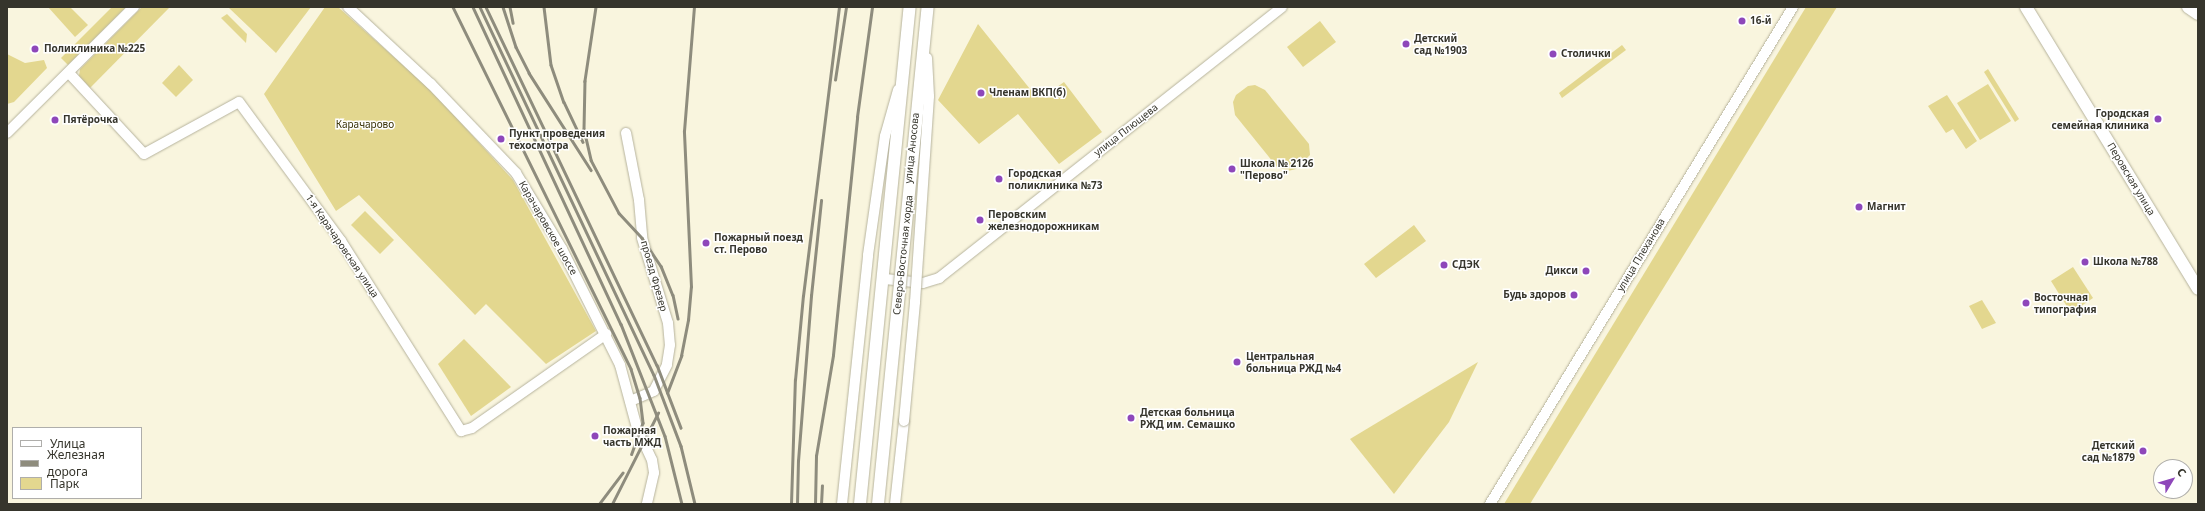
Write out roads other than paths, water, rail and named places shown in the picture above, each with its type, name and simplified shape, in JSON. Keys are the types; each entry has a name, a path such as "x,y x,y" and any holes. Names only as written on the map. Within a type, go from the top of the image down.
{"main road":[{"name":"Северо-Восточная хорда","path":"860,504 910,7"},
{"name":"Северо-Восточная хорда","path":"877,504 927,7"},
{"name":"Перовская улица","path":"2026,7 2198,289"},
{"path":"2188,7 2198,14"}],"street":[{"path":"9,126 69,73 134,7"},
{"name":"Карачаровское шоссе","path":"348,7 431,84 516,172 562,249 606,334 620,365 637,428 652,460 654,473 647,504"},
{"name":"улица Аносова","path":"864,504 913,7"},
{"name":"улица Аносова","path":"877,504 898,280 927,7"},
{"name":"улица Плющева","path":"885,279 923,283 939,278 1282,7"},
{"name":"улица Плеханова","path":"1490,504 1792,7"},
{"path":"895,504 915,302 929,96 926,28"},
{"name":"1-я Карачаровская улица","path":"69,73 144,154 239,102 341,241 461,431 472,428 606,334"},
{"path":"842,504 868,255 885,136 903,74"},
{"name":"проезд Фрезер","path":"626,133 638,200 642,238 668,323 670,345 667,365 654,391 630,401"}],"railway":[{"path":"453,7 631,369 640,398 643,423 632,454"},
{"path":"473,7 621,324 665,436 682,504"},
{"path":"480,7 654,375 681,446 695,504"},
{"path":"486,7 657,365 681,428"},
{"path":"503,7 516,47 529,73 591,170"},
{"path":"510,7 513,23"},
{"path":"544,7 551,65 564,102 583,142"},
{"path":"596,7 585,81 584,129 591,160 619,213 642,238 661,266 673,295 678,318"},
{"path":"667,393 681,356 688,320 691,287 684,131 694,7"},
{"path":"791,504 795,380 803,296 839,7"},
{"path":"835,80 846,7"},
{"path":"815,504 816,456 833,355 857,117 872,7"},
{"path":"797,504 798,461 811,296 821,201"},
{"path":"612,504 658,413"},
{"path":"599,504 622,473"},
{"path":"821,504 822,486"}],"place":[{"name":"16-й","path":"1742,21"},
{"name":"Детский сад №1903","path":"1406,44"},
{"name":"Поликлиника №225","path":"35,49"},
{"name":"Столички","path":"1553,54"},
{"name":"Членам ВКП(б)","path":"981,93"},
{"name":"Городская семейная клиника","path":"2158,119"},
{"name":"Пятёрочка","path":"55,120"},
{"name":"Пункт проведения техосмотра","path":"501,139"},
{"name":"Школа № 2126 \"Перово\"","path":"1232,169"},
{"name":"Городская поликлиника №73","path":"999,179"},
{"name":"Магнит","path":"1859,207"},
{"name":"Перовским железнодорожникам","path":"980,220"},
{"name":"Пожарный поезд ст. Перово","path":"706,243"},
{"name":"Школа №788","path":"2085,262"},
{"name":"СДЭК","path":"1444,265"},
{"name":"Дикси","path":"1586,271"},
{"name":"Будь здоров","path":"1574,295"},
{"name":"Восточная типография","path":"2026,303"},
{"name":"Центральная больница РЖД №4","path":"1237,362"},
{"name":"Детская больница РЖД им. Семашко","path":"1131,418"},
{"name":"Пожарная часть МЖД","path":"595,436"},
{"name":"Детский сад №1879","path":"2143,451"}],"park label":[{"name":"Карачарово","path":"365,125"}]}
